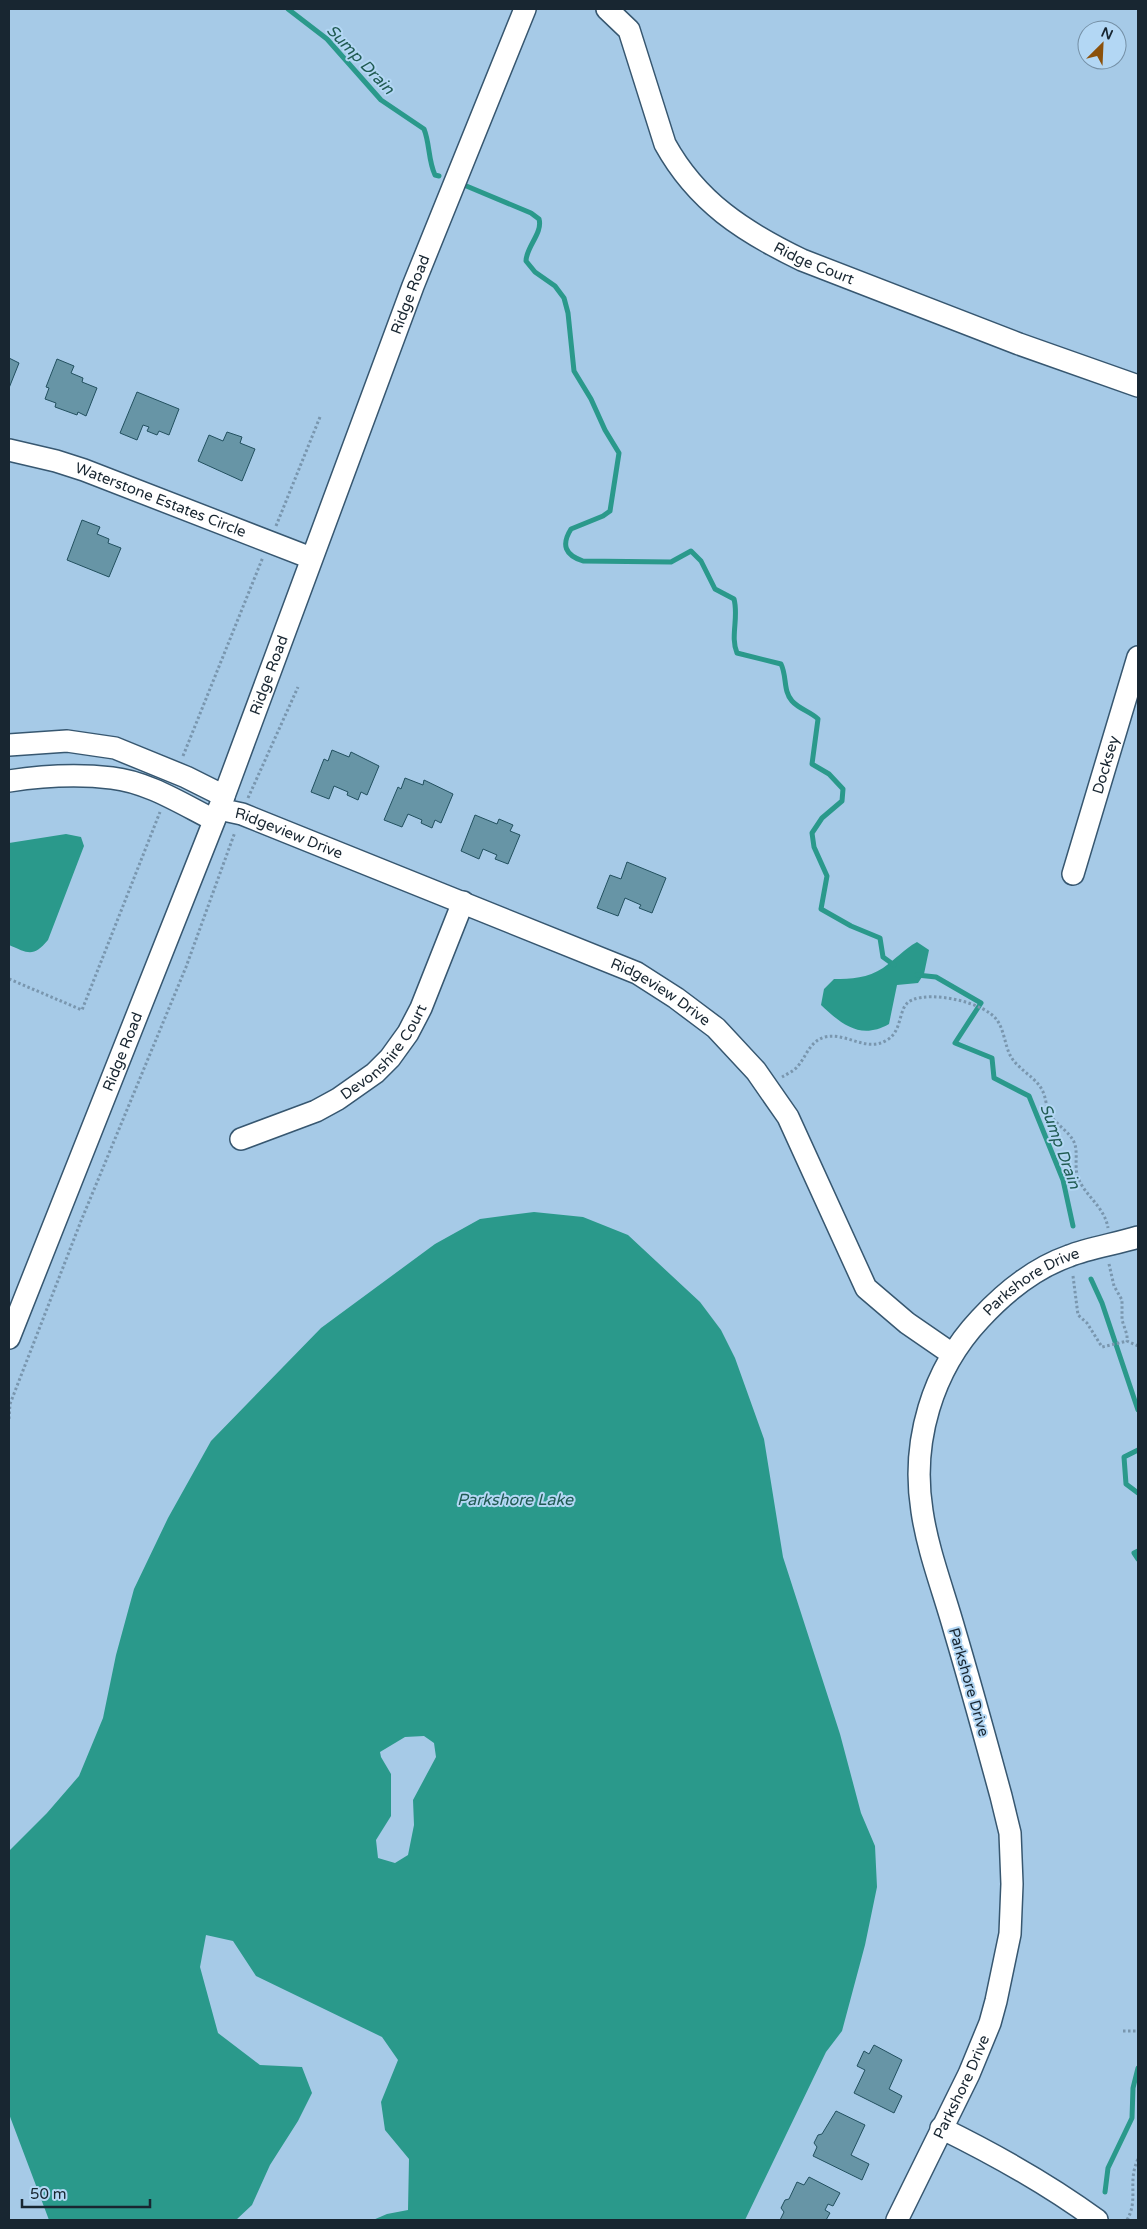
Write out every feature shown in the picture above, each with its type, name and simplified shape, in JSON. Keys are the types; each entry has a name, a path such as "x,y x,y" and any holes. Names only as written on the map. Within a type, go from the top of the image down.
{"street":[{"name":"Ridge Road","path":"9,1338 219,808 411,289 525,9"},
{"name":"Ridge Court","path":"607,9 629,30 665,144 699,193 733,220 774,247 843,277 1019,344 1138,386"},
{"name":"Waterstone Estates Circle","path":"9,450 84,470 311,558"},
{"name":"Docksey","path":"1073,874 1138,657"},
{"path":"9,745 67,741 115,748 176,773 219,808"},
{"path":"9,781 71,776 113,778 166,796 219,808"},
{"name":"Ridgeview Drive","path":"219,808 242,814 637,973 676,998 716,1028 756,1071 788,1117 866,1288 907,1323 952,1354"},
{"name":"Devonshire Court","path":"241,1139 316,1111 338,1099 375,1073 394,1053 408,1034 421,1008 463,902"},
{"name":"Parkshore Drive","path":"897,2220 979,2050 996,2001 1010,1934 1012,1884 1010,1833 1002,1796 922,1513 919,1465 926,1418 934,1394 952,1354 967,1332 987,1310 1009,1291 1032,1275 1069,1256 1138,1238"},
{"path":"941,2128 1000,2157 1060,2193 1098,2220"}],"path":[{"path":"176,773 320,417"},
{"path":"9,1419 14,1395 85,1212 186,967 242,814 298,687"},
{"path":"9,980 82,1010 166,796"},
{"path":"767,1087 797,1068 814,1041 826,1037 839,1036 868,1045 886,1041 898,1029 904,1007 910,1001 919,998 956,1000 987,1010 998,1020 1010,1056 1039,1085 1047,1099 1049,1113 1074,1142 1076,1170 1079,1181 1093,1198 1107,1222 1110,1246 1109,1263 1114,1286 1122,1300 1122,1320 1128,1335 1126,1342"},
{"path":"1073,1276 1078,1315 1087,1323 1102,1347 1126,1342 1138,1346"},
{"path":"1123,2032 1138,2031"},
{"path":"1128,2220 1132,2212 1132,2175 1138,2159"}],"water":[{"path":"66,834 81,837 84,846 48,940 34,952 26,952 9,945 9,843"},
{"path":"917,942 929,950 924,974 918,983 897,985 889,1024 870,1031 852,1028 837,1019 821,1005 824,989 834,979 847,979 871,974 887,965"},
{"name":"Parkshore Lake","path":"534,1212 583,1217 628,1235 700,1302 721,1330 735,1358 764,1439 783,1557 840,1734 861,1813 875,1846 877,1887 865,1945 842,2031 826,2052 745,2220 373,2220 387,2214 408,2210 409,2159 385,2130 381,2102 398,2060 382,2037 256,1976 233,1941 206,1935 200,1967 218,2033 260,2065 302,2067 312,2093 298,2121 270,2165 252,2205 236,2220 49,2220 9,2114 9,1851 47,1813 79,1776 103,1718 116,1655 134,1589 168,1518 211,1441 321,1328 435,1244 480,1219","holes":["424,1736 434,1743 436,1757 413,1800 414,1825 408,1855 395,1863 378,1858 376,1840 391,1816 391,1774 380,1752 405,1737"]}],"building":[{"path":"9,358 19,363 9,388"},
{"path":"57,359 74,366 71,373 83,378 82,382 97,388 86,416 78,412 77,415 55,407 56,403 45,399 49,388 46,387"},
{"path":"137,392 179,409 169,435 159,431 157,435 147,431 149,427 143,425 137,440 120,433"},
{"path":"227,432 242,437 240,443 255,449 242,481 198,461 209,435 223,441"},
{"path":"82,520 100,527 97,534 109,539 108,543 121,548 109,577 67,560"},
{"path":"332,750 349,757 351,752 379,766 367,795 361,792 358,800 347,795 348,792 334,786 329,799 311,792 324,759 328,761"},
{"path":"405,778 423,785 424,780 453,794 441,823 435,820 432,828 421,823 422,820 408,814 402,827 384,820 398,787 401,789"},
{"path":"475,815 497,824 499,819 513,825 510,831 520,835 508,864 495,859 497,855 483,849 479,859 461,851"},
{"path":"627,862 666,878 652,913 639,908 641,905 625,898 618,916 597,908 610,875 621,879"},
{"path":"874,2045 902,2060 889,2089 902,2096 894,2113 854,2093 865,2070 857,2066 864,2051 869,2054"},
{"path":"836,2111 865,2125 851,2155 869,2164 862,2180 813,2156 817,2147 814,2143 818,2135 822,2134"},
{"path":"809,2177 840,2193 833,2206 828,2204 825,2210 830,2213 826,2220 780,2220 784,2212 781,2208 785,2200 789,2199 797,2182 804,2185"}],"waterway":[{"name":"Sump Drain","path":"288,9 327,39 381,100 424,129 433,169 435,175 439,176"},
{"name":"Sump Drain","path":"464,185 531,213 539,219 539,230 526,261 535,272 555,286 564,298 568,313 574,371 619,453 610,511 603,516 571,529 566,540 566,549 572,556 583,561 671,562 691,551 701,561 715,589 734,599 736,613 734,640 737,653 781,664 789,697 795,704 818,719 812,764 829,774 843,789 842,801 822,818 812,833 814,847 827,876 821,909 851,926 880,938 883,957 894,965"},
{"name":"Sump Drain","path":"917,975 936,977 981,1003 955,1043 992,1058 994,1078 1029,1096 1063,1180 1073,1226"},
{"name":"Sump Drain","path":"1091,1279 1102,1303 1138,1410"},
{"name":"Sump Drain","path":"1138,1450 1124,1457 1126,1484 1138,1493"},
{"name":"Sump Drain","path":"1138,1551 1134,1553 1138,1559"},
{"name":"Sump Drain","path":"1105,2192 1108,2168 1132,2118 1133,2088 1138,2068"}]}
